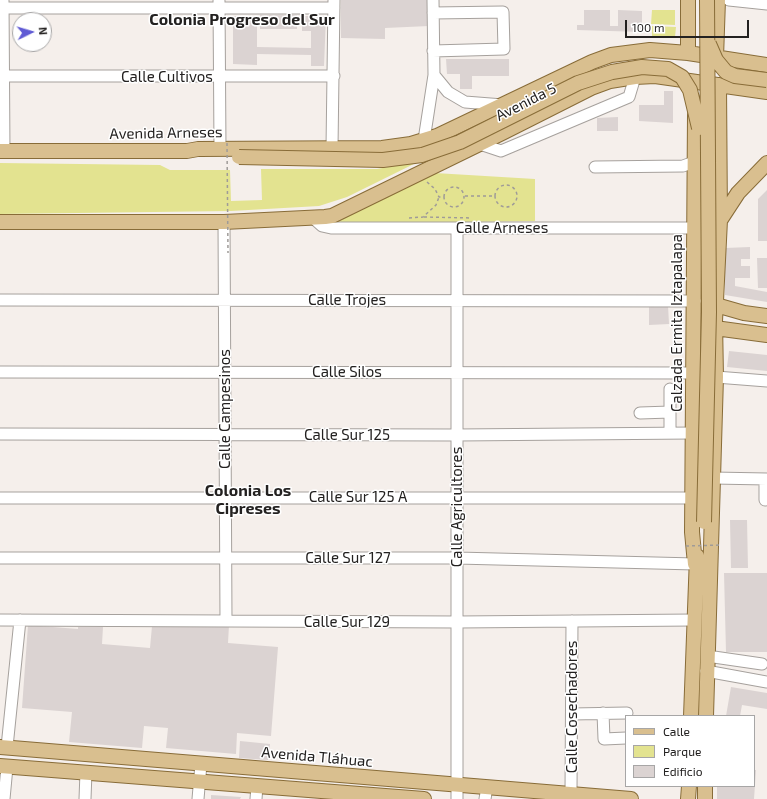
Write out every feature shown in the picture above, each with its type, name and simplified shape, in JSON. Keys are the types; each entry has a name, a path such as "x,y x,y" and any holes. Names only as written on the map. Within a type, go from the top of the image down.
{"main road":[{"path":"688,0 688,53"},
{"name":"Calzada Ermita Iztapalapa","path":"698,0 700,209 707,291 716,305"},
{"name":"Calzada Ermita Iztapalapa","path":"695,564 704,522 709,312 707,0"},
{"path":"688,14 700,21 709,21 717,6"},
{"path":"716,58 717,6"},
{"path":"707,31 712,53 726,72 735,76 767,80"},
{"name":"Avenida 5","path":"332,148 382,148 430,138 592,62 611,55 650,50 688,53 767,65"},
{"path":"187,151 195,157 372,160 415,157 460,142 578,83 606,74 642,67 668,69 682,77 690,90 699,128"},
{"name":"Avenida 5","path":"313,218 332,216 591,88 610,81 635,77 655,76 767,92"},
{"name":"Calzada Ermita Iztapalapa","path":"691,715 695,564 692,532 695,301 694,82"},
{"path":"706,715 706,671 716,377 715,328 720,220 719,85"},
{"path":"695,146 701,139 707,137 713,138 720,144"},
{"name":"Avenida Arneses","path":"2,151 187,151 223,146 332,148"},
{"path":"720,220 738,193 767,163"},
{"path":"0,222 224,222 313,218"},
{"path":"716,305 744,313 767,316"},
{"path":"742,331 741,321 744,313"},
{"path":"715,328 767,335"},
{"name":"Avenida Tláhuac","path":"4,747 201,764 457,792 571,793 628,799"},
{"path":"3,766 200,781 257,792 424,799"},
{"path":"688,799 689,787"},
{"path":"705,787 705,799"}],"street":[{"path":"430,138 434,74 433,0"},
{"path":"729,0 767,4"},
{"path":"219,4 219,77 223,146"},
{"path":"2,151 2,5 334,4 332,148"},
{"path":"433,13 503,12 504,49 433,51"},
{"path":"434,74 448,92 466,102 503,105"},
{"name":"Calle Cultivos","path":"2,76 334,76"},
{"path":"480,144 501,151 629,97 635,77"},
{"path":"595,167 683,166 694,162"},
{"name":"Calle Arneses","path":"313,218 322,226 331,228 695,228"},
{"name":"Calle Campesinos","path":"224,222 226,621"},
{"name":"Calle Agricultores","path":"457,228 457,792"},
{"name":"Calle Trojes","path":"0,300 695,301"},
{"name":"Calle Silos","path":"0,372 694,373"},
{"path":"716,377 767,381"},
{"path":"670,389 670,433"},
{"path":"640,413 670,412"},
{"name":"Calle Sur 125","path":"0,434 457,435 693,433"},
{"path":"713,478 766,479 766,500"},
{"name":"Calle Sur 125 A","path":"0,498 693,498"},
{"name":"Calle Sur 127","path":"0,558 457,558 695,564"},
{"name":"Calle Sur 129","path":"0,620 458,622 694,620"},
{"path":"4,747 20,620"},
{"name":"Calle Cosechadores","path":"571,793 572,621"},
{"path":"707,656 762,664"},
{"path":"706,671 767,682"},
{"path":"603,713 604,739 625,738"},
{"path":"572,714 627,713"},
{"path":"198,799 201,764"},
{"path":"3,766 4,799"},
{"path":"85,799 86,772"}],"path":[{"path":"223,146 228,253"},
{"path":"417,175 432,186 439,197"},
{"path":"456,186 462,190 465,196 463,202 455,207 446,203 444,197 447,190 456,186"},
{"path":"508,186 514,189 516,199 512,205 503,207 497,202 495,196 498,189 508,186"},
{"path":"465,196 495,196"},
{"path":"439,197 444,197"},
{"path":"408,218 423,217 436,205 439,197"},
{"path":"686,546 721,545"}],"green space":[{"path":"652,10 675,10 675,25 651,24"},
{"path":"652,26 676,27 675,37 652,37"},
{"path":"430,156 347,197 319,206 231,211 0,214 0,163 160,165 170,170 230,170 231,201 262,200 261,169 377,169 399,165"},
{"path":"435,173 535,179 535,221 337,224 337,220"}],"building":[{"path":"341,0 429,0 429,26 385,28 385,39 341,38"},
{"path":"584,10 610,10 610,26 618,26 618,10 642,11 642,32 577,30 577,25 584,25"},
{"path":"260,15 297,15 297,29 260,29"},
{"path":"233,16 257,16 257,47 311,48 311,31 302,31 302,16 326,16 324,66 311,66 311,55 257,54 257,65 233,64"},
{"path":"446,59 509,59 509,76 472,76 472,89 460,89 460,74 447,74"},
{"path":"664,91 673,91 673,123 639,121 639,105 664,105"},
{"path":"618,117 618,131 597,131 597,118"},
{"path":"767,190 767,241 758,241 758,199"},
{"path":"750,247 750,259 741,259 741,266 750,266 750,278 735,278 735,286 767,292 767,302 725,295 725,248"},
{"path":"757,258 767,258 767,288 758,288"},
{"path":"668,305 669,324 649,325 649,306"},
{"path":"729,351 767,355 767,371 727,367"},
{"path":"730,520 747,520 748,568 731,568"},
{"path":"724,573 767,573 767,652 726,652"},
{"path":"28,625 78,629 78,627 103,627 102,644 150,648 152,626 229,625 228,643 278,647 271,736 237,733 236,754 166,748 168,728 144,726 142,748 69,742 72,712 22,708"},
{"path":"731,687 767,693 767,709 742,705 740,715 726,715"},
{"path":"240,741 270,744 268,760 239,758"},
{"path":"717,787 755,787 754,799 717,799"},
{"path":"211,795 241,797 240,799 211,799"}],"district":[{"name":"Colonia Progreso del Sur","path":"242,20"},
{"name":"Colonia Los Cipreses","path":"248,500"}]}
